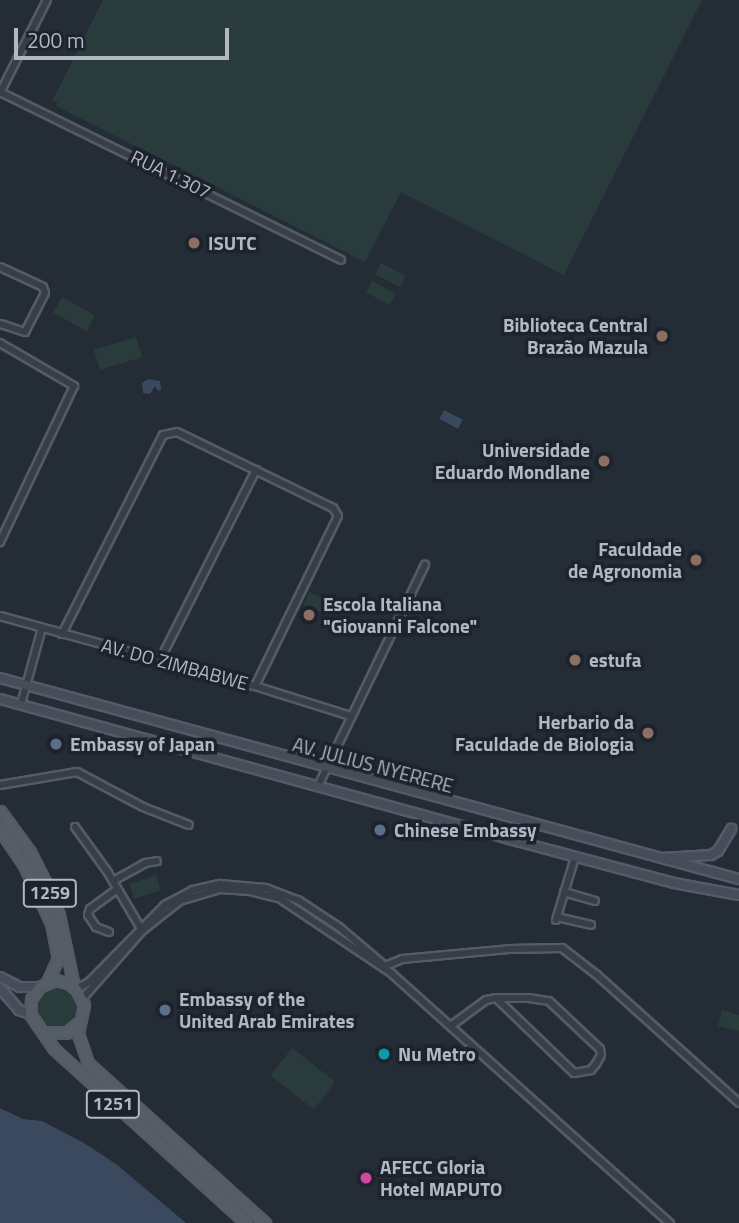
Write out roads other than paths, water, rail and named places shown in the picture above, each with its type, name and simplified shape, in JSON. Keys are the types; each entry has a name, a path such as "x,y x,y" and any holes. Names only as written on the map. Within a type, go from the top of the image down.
{"main road":[{"name":"AV. JULIUS NYERERE","path":"0,678 739,879"},
{"name":"AV. JULIUS NYERERE","path":"0,699 575,856 736,895"},
{"name":"1259","path":"0,811 30,852 46,883 59,915 75,988"},
{"path":"0,830 24,864 51,923 58,958 43,985 31,999 30,1014"},
{"path":"659,859 711,855 718,850 731,830"},
{"path":"0,977 20,987 62,981 75,988 82,999"},
{"name":"1251","path":"0,988 19,1010 30,1014 69,1064 246,1223"},
{"name":"1251","path":"82,999 83,1012 78,1023 78,1034 88,1063 265,1223"},
{"path":"43,1032 66,1033 78,1023"}],"street":[{"path":"0,92 47,0"},
{"name":"RUA 1.307","path":"0,92 341,260"},
{"path":"0,267 43,287 45,293 25,332 0,324"},
{"path":"0,343 74,386 0,542"},
{"path":"62,634 163,435 172,431 333,508 338,516 255,686"},
{"path":"160,660 256,470"},
{"path":"318,786 425,565"},
{"name":"AV. DO ZIMBABWE","path":"0,616 255,686 350,716"},
{"path":"21,704 42,628"},
{"path":"0,785 77,772 143,807 189,825"},
{"path":"75,827 113,881 140,927"},
{"path":"575,856 557,918 591,925"},
{"path":"113,881 145,863 157,861"},
{"path":"75,988 89,982 164,905 193,890 220,884 251,885 282,893 312,908 391,973"},
{"path":"109,932 96,927 88,915 90,909 118,889"},
{"path":"82,999 142,931 166,909 180,901 220,889 250,891 279,898 391,973 670,1223"},
{"path":"564,892 595,901"},
{"path":"385,966 402,959 509,949 562,948 597,975 739,1103"},
{"path":"452,1025 472,1008 496,999 549,1001 600,1049 601,1055 596,1064 582,1073 575,1073 496,999"}],"water":[{"path":"148,379 160,381 161,389 158,391 155,386 150,394 143,393 142,383"},
{"path":"444,410 463,420 458,429 439,419"},
{"path":"0,1108 23,1119 42,1121 84,1143 116,1164 186,1223 0,1223"}],"place":[{"name":"ISUTC","path":"194,243"},
{"name":"Biblioteca Central Brazão Mazula","path":"662,336"},
{"name":"Universidade Eduardo Mondlane","path":"604,461"},
{"name":"Faculdade de Agronomia","path":"696,560"},
{"name":"Escola Italiana \"Giovanni Falcone\"","path":"309,615"},
{"name":"estufa","path":"575,660"},
{"name":"Herbario da Faculdade de Biologia","path":"648,733"},
{"name":"Embassy of Japan","path":"56,744"},
{"name":"Chinese Embassy","path":"380,830"},
{"name":"Embassy of the United Arab Emirates","path":"165,1010"},
{"name":"Nu Metro","path":"384,1054"},
{"name":"AFECC Gloria Hotel MAPUTO","path":"366,1178"}]}
